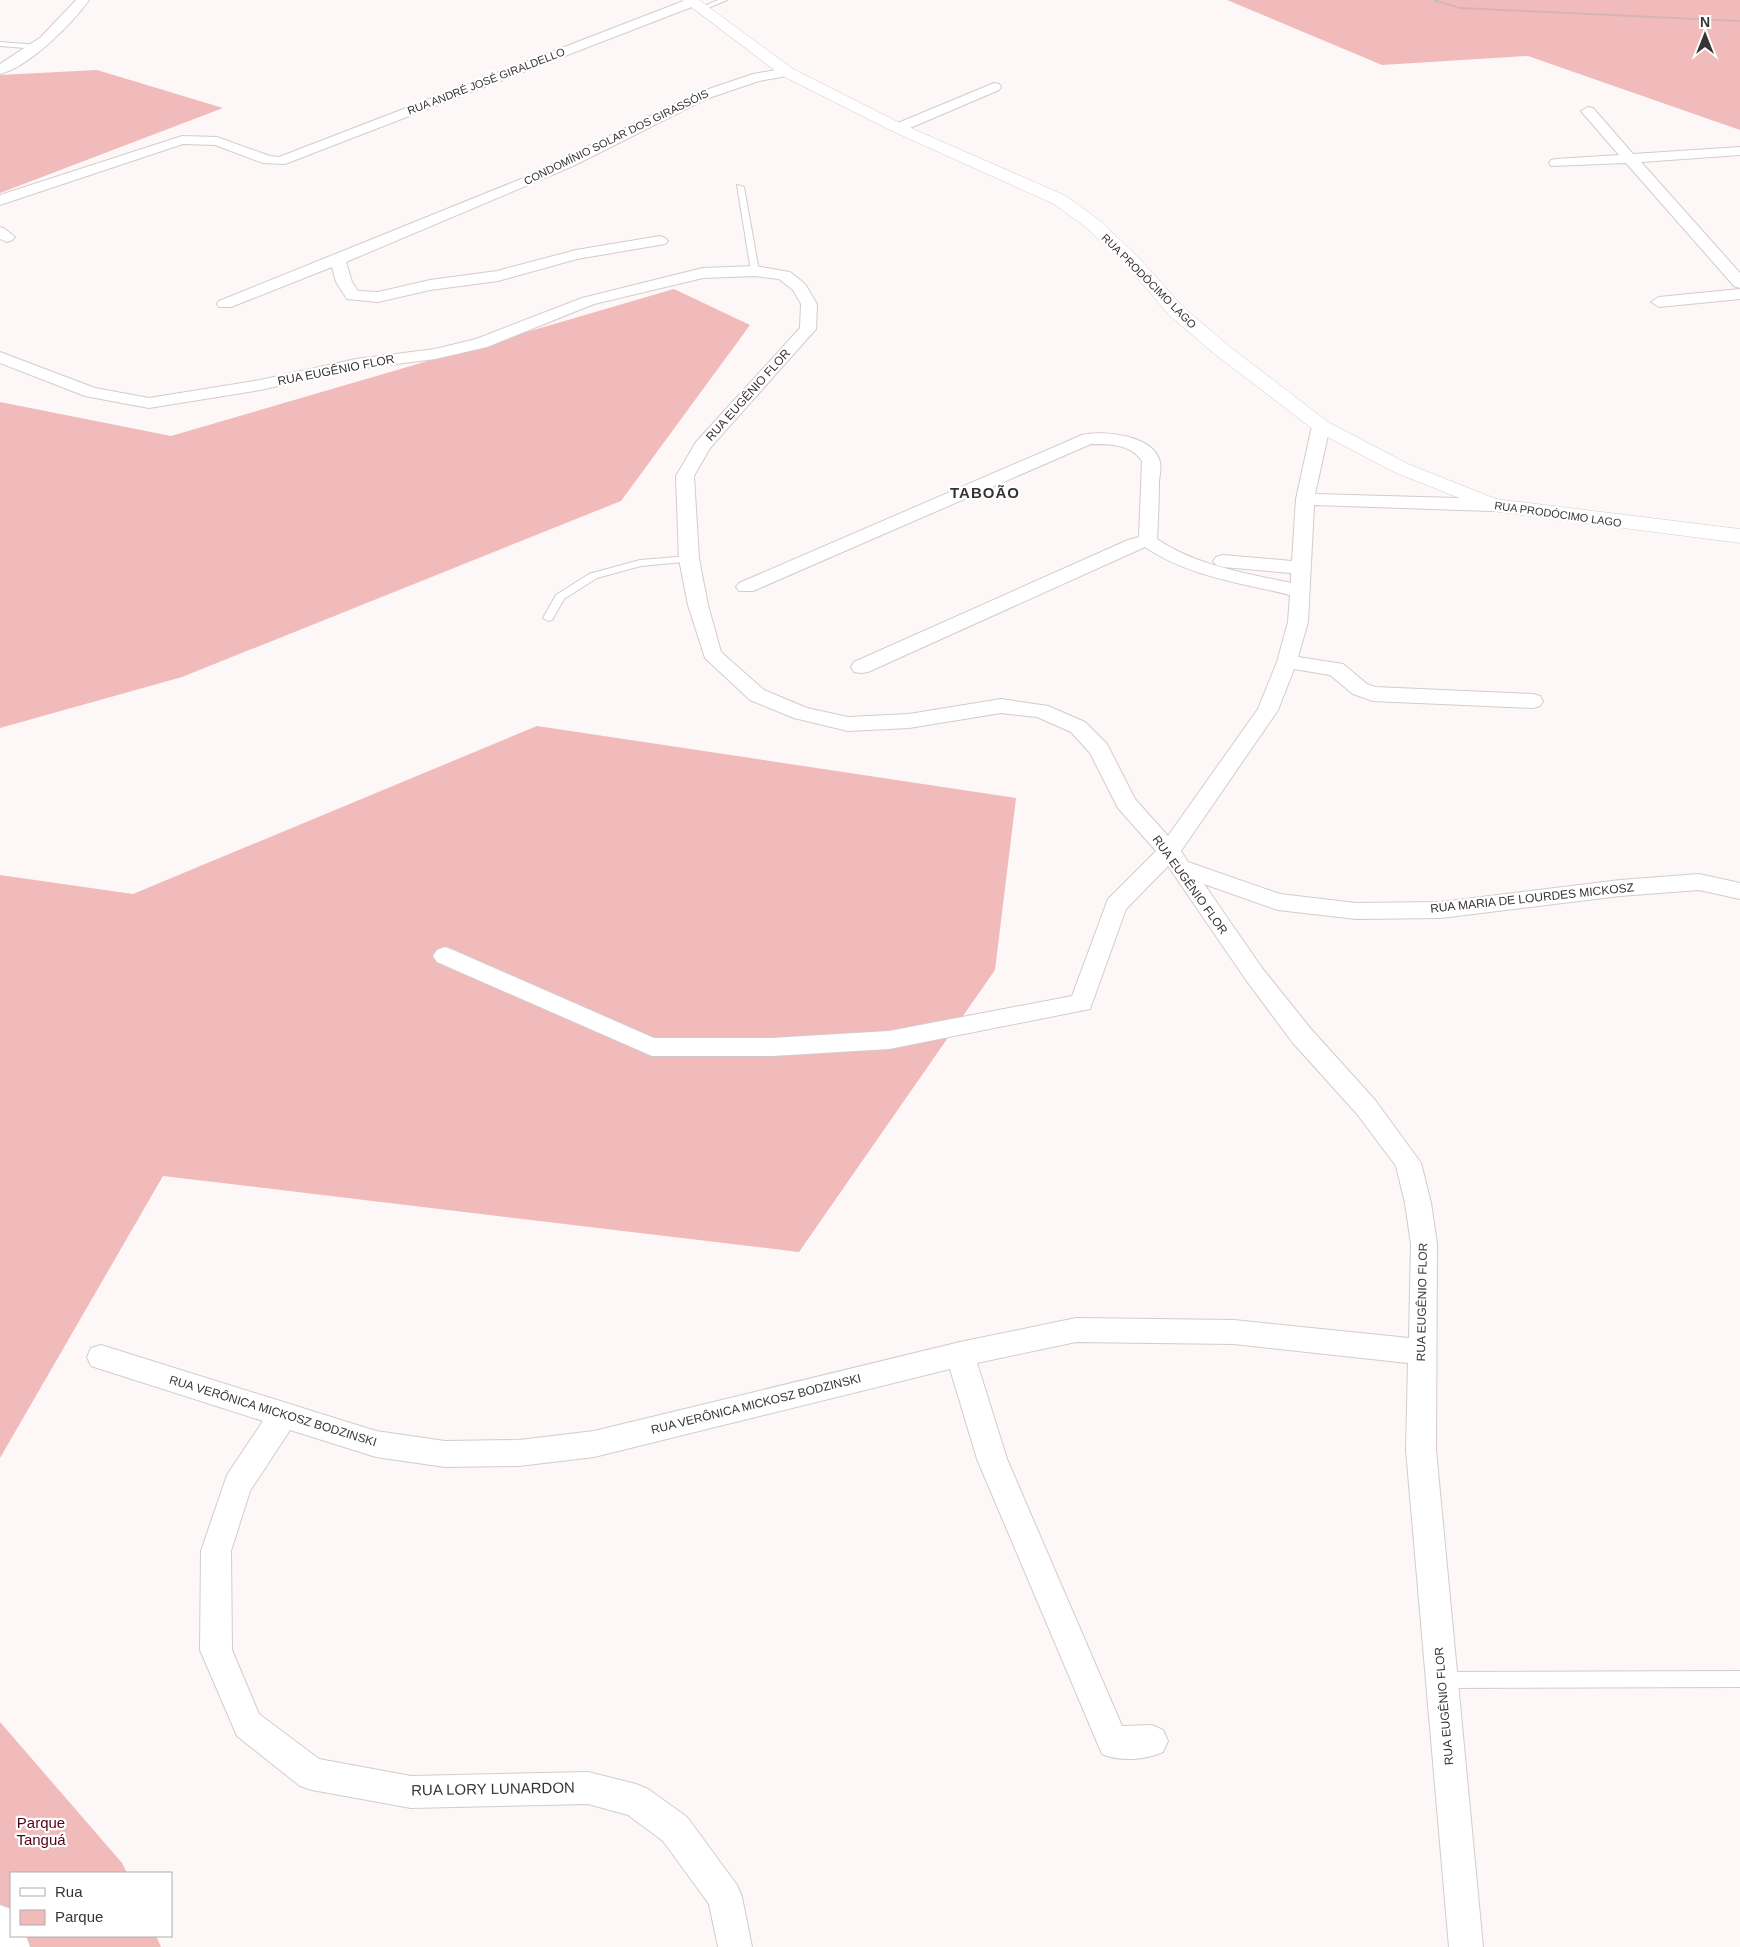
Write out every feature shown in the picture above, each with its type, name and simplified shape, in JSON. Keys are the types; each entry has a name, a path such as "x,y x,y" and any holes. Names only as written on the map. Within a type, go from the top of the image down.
{"main road":[{"name":"RUA PRODÓCIMO LAGO","path":"694,4 787,72 898,128 1060,200 1093,224 1134,262 1176,311 1216,346 1321,426 1400,468 1492,505 1608,522 1740,536"}],"street":[{"path":"0,70 38,47 65,22 83,0"},
{"name":"RUA ANDRÉ JOSÉ GIRALDELLO","path":"0,200 182,140 217,141 268,160 280,160 694,4"},
{"name":"CONDOMÍNIO SOLAR DOS GIRASSÓIS","path":"225,304 338,260 570,162 666,111 710,91 787,72"},
{"path":"898,128 994,87"},
{"path":"1588,111 1740,283"},
{"path":"1556,162 1740,151"},
{"path":"338,260 344,282 353,296 378,297 430,285 498,276 576,255 660,241"},
{"name":"RUA EUGÊNIO FLOR","path":"0,357 92,392 149,403 260,385 347,366 435,354 481,343 588,301 704,273 755,271 784,275 800,287 809,304 808,328 702,446 685,476 689,559 698,605 712,654 757,695 800,713 848,724 909,721 1001,706 1041,711 1078,727 1099,749 1126,803 1174,859 1254,974 1302,1036 1366,1106 1408,1163 1418,1203 1424,1244 1421,1450 1466,1947"},
{"path":"1659,302 1740,294"},
{"path":"445,956 652,1048 772,1048 889,1040 1081,1003 1116,906 1174,859 1268,710 1287,662 1298,622 1305,499 1321,426"},
{"path":"746,587 1088,439 1107,438 1128,442 1146,451 1152,461 1148,541"},
{"path":"1305,499 1492,505"},
{"path":"1148,541 1162,552 1211,571 1234,568 1301,568"},
{"path":"861,668 1135,544 1148,541"},
{"path":"1234,568 1300,590"},
{"path":"1287,662 1336,669 1360,689 1373,694 1533,701"},
{"name":"RUA MARIA DE LOURDES MICKOSZ","path":"1174,859 1278,902 1356,911 1441,910 1620,888 1699,882 1740,891"},
{"name":"RUA VERÔNICA MICKOSZ BODZINSKI","path":"101,1357 376,1444 445,1454 519,1453 594,1444 960,1354 1076,1330 1234,1332 1421,1352"},
{"path":"960,1354 992,1459 1113,1743 1152,1742"},
{"name":"RUA LORY LUNARDON","path":"284,1415 238,1485 216,1551 216,1650 248,1725 312,1774 411,1792 588,1788 636,1800 675,1829 725,1898 735,1947"},
{"path":"0,1922 12,1947"}],"lane":[{"path":"694,4 724,0"},
{"path":"0,44 38,47"},
{"path":"740,187 755,271"},
{"path":"548,618 560,597 593,576 640,563 689,559"},
{"path":"1442,1680 1740,1679"}],"path":[{"path":"1434,0 1460,8 1740,21"}],"green space":[{"path":"1227,0 1740,0 1740,130 1528,56 1382,65"},
{"path":"97,70 223,108 0,193 0,75"},
{"path":"674,289 750,325 621,501 182,677 0,728 0,402 171,436"},
{"path":"537,726 1016,798 995,970 799,1252 163,1176 0,1458 0,875 133,894"},
{"name":"Parque Tanguá","path":"0,1722 122,1863 126,1872 10,1872 10,1937 156,1937 161,1947 0,1947"}],"district":[{"name":"TABOÃO","path":"985,493"}]}
